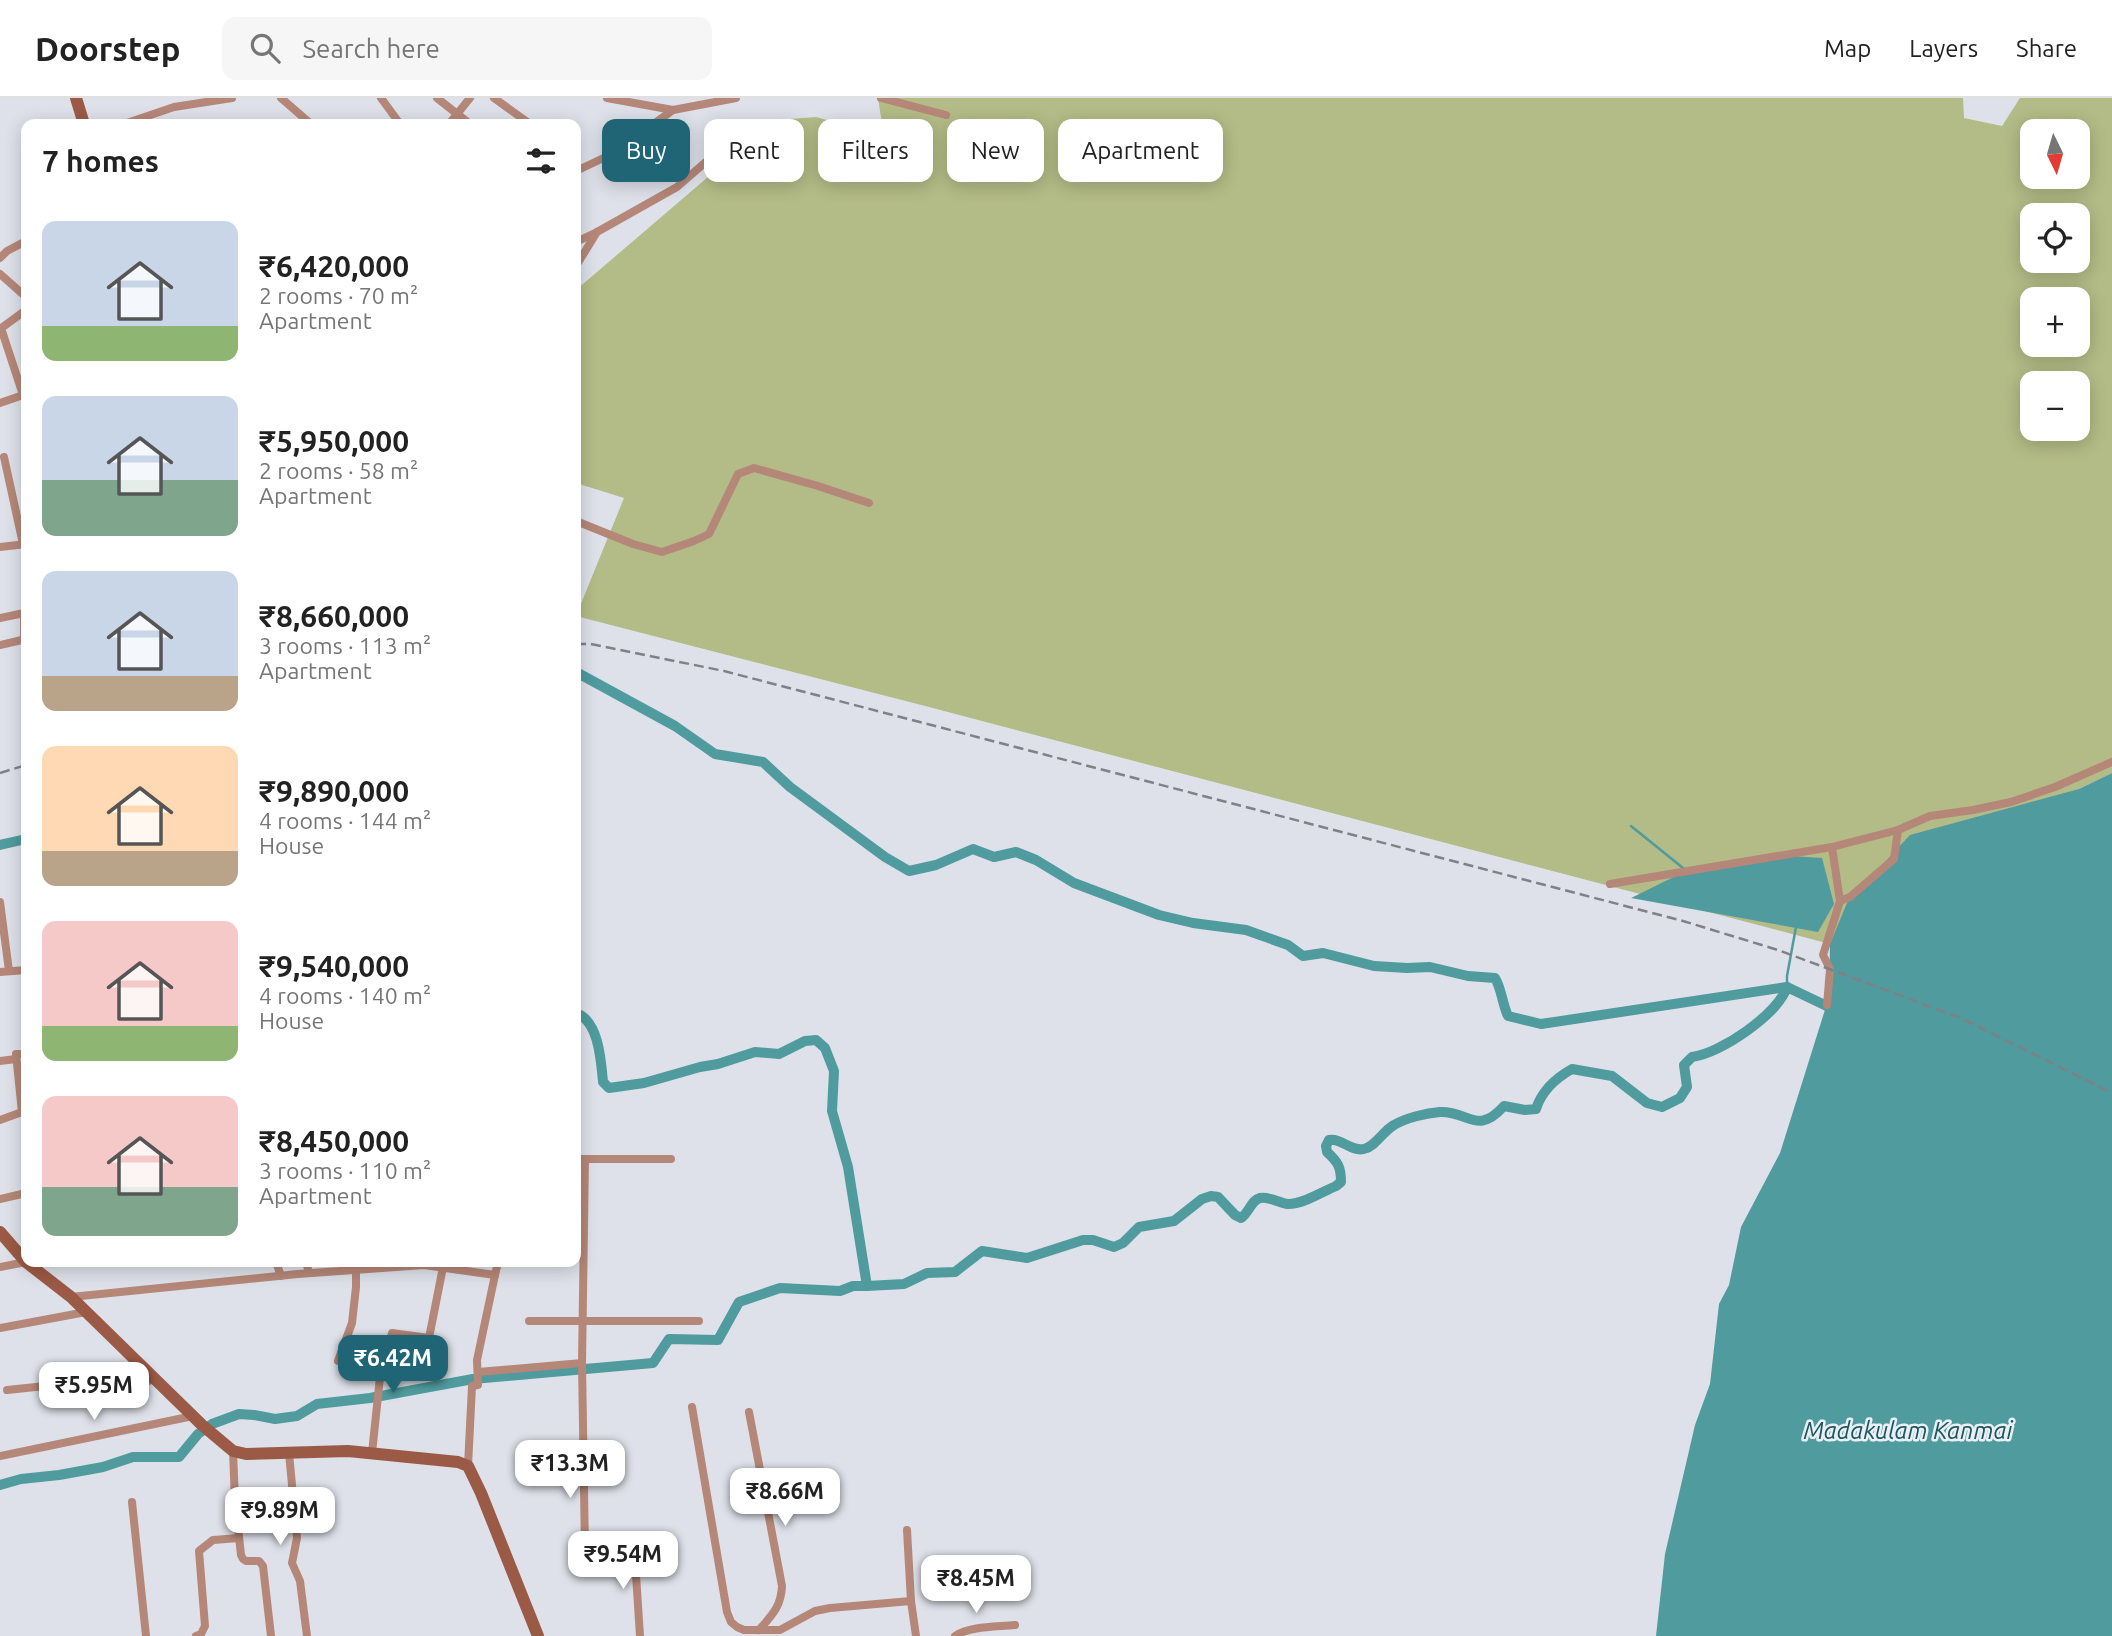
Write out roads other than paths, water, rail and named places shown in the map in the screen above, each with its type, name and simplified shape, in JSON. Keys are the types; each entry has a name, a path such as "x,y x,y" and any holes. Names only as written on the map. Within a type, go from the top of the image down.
{"street":[{"path":"76,98 82,119"},
{"path":"139,119 174,107 232,98"},
{"path":"281,98 302,119"},
{"path":"381,98 396,119"},
{"path":"437,98 463,119"},
{"path":"453,119 470,98"},
{"path":"494,98 523,119"},
{"path":"607,98 673,110 736,98"},
{"path":"881,98 946,115"},
{"path":"581,169 612,154 673,110"},
{"path":"581,240 677,187 704,164"},
{"path":"581,258 597,232"},
{"path":"0,258 21,244"},
{"path":"0,274 21,293"},
{"path":"21,314 1,328 21,386"},
{"path":"0,403 21,396"},
{"path":"4,457 21,531"},
{"path":"581,523 633,544 662,552 709,534 738,474 754,468 869,503"},
{"path":"0,547 21,544"},
{"path":"0,618 21,613"},
{"path":"0,645 21,640"},
{"path":"1610,884 1832,847 1898,830 1930,816 2011,802 2067,783 2112,762"},
{"path":"1840,901 1850,897 1894,859 1898,830"},
{"path":"1827,1005 1830,970 1823,954 1840,901 1832,847"},
{"path":"0,902 4,972"},
{"path":"21,1054 16,1054 21,1092"},
{"path":"0,1061 16,1059"},
{"path":"0,1120 21,1112"},
{"path":"581,1159 671,1159"},
{"path":"0,1199 21,1194"},
{"path":"581,1213 585,1550 635,1544 640,1636"},
{"path":"0,1232 21,1256"},
{"path":"0,1267 21,1263"},
{"path":"32,1267 71,1297 233,1451 246,1454 348,1451 457,1462 468,1466"},
{"path":"278,1267 281,1276"},
{"path":"307,1267 309,1273"},
{"path":"71,1297 349,1267"},
{"path":"338,1361 352,1323 356,1267"},
{"path":"372,1453 380,1377 392,1333 429,1338 444,1267"},
{"path":"454,1267 495,1275"},
{"path":"497,1267 477,1360 478,1385 472,1386 468,1466 538,1636"},
{"path":"0,1328 86,1312"},
{"path":"529,1321 699,1321"},
{"path":"478,1373 582,1363"},
{"path":"7,1390 55,1385 65,1402 98,1397 155,1379"},
{"path":"692,1407 727,1612 731,1622 744,1630 785,1628 815,1611 911,1601"},
{"path":"749,1412 782,1586 782,1599 776,1611 759,1630"},
{"path":"0,1455 202,1424"},
{"path":"233,1451 234,1489 243,1559 258,1561 263,1566 271,1636"},
{"path":"289,1453 297,1538 292,1567 300,1581 307,1636"},
{"path":"132,1502 146,1636"},
{"path":"907,1530 916,1636"},
{"path":"197,1636 205,1626 199,1551 213,1540 239,1538"},
{"path":"955,1636 979,1629 1015,1625"}],"water":[{"name":"Madakulam Kanmai","path":"2112,773 2112,1636 1656,1636 1665,1554 1695,1425 1710,1384 1719,1304 1729,1285 1741,1227 1780,1153 1829,997 1830,944 1847,903 1910,835 2079,789"},
{"path":"1791,856 1822,858 1834,904 1818,932 1631,898 1686,871"}],"waterway":[{"path":"581,675 675,726 715,754 763,762 790,787 885,857 909,871 936,865 973,849 994,857 1016,852 1036,860 1074,883 1159,915 1193,923 1246,930 1288,945 1303,956 1323,953 1374,966 1430,967 1468,976 1495,978 1508,1016 1541,1024 1787,987"},
{"path":"1631,826 1683,868"},
{"path":"0,845 21,840"},
{"path":"1787,987 1796,927"},
{"path":"581,1016 590,1024 594,1033 600,1053 603,1082 609,1088 644,1083 755,1052 779,1054 805,1041 816,1040 825,1048 834,1071 832,1111 848,1167 867,1286 904,1284 927,1273 955,1272 982,1251 1027,1258 1083,1240 1093,1240 1114,1247 1123,1243 1139,1227 1174,1221 1202,1199 1211,1196 1218,1197 1241,1218 1254,1201 1260,1198 1288,1204 1300,1202 1341,1182 1338,1165 1327,1152 1329,1140 1355,1149 1364,1149 1394,1125 1422,1115 1450,1113 1480,1121 1495,1115 1504,1106 1536,1109 1550,1085 1572,1069 1612,1076 1647,1103 1662,1107 1680,1098 1687,1087 1684,1065 1692,1057 1717,1049 1747,1031 1772,1009 1787,987 1833,1009"},
{"path":"0,1485 21,1479 103,1467 133,1457 179,1457 198,1434 212,1424 239,1414 275,1419 297,1416 317,1404 370,1398 473,1379 653,1363 669,1339 718,1340 739,1302 780,1288 840,1291 853,1286 867,1286"}],"railway":[{"path":"581,644 724,671 1683,921 1778,950 1961,1018 2112,1093"},
{"path":"0,773 21,767"}]}
